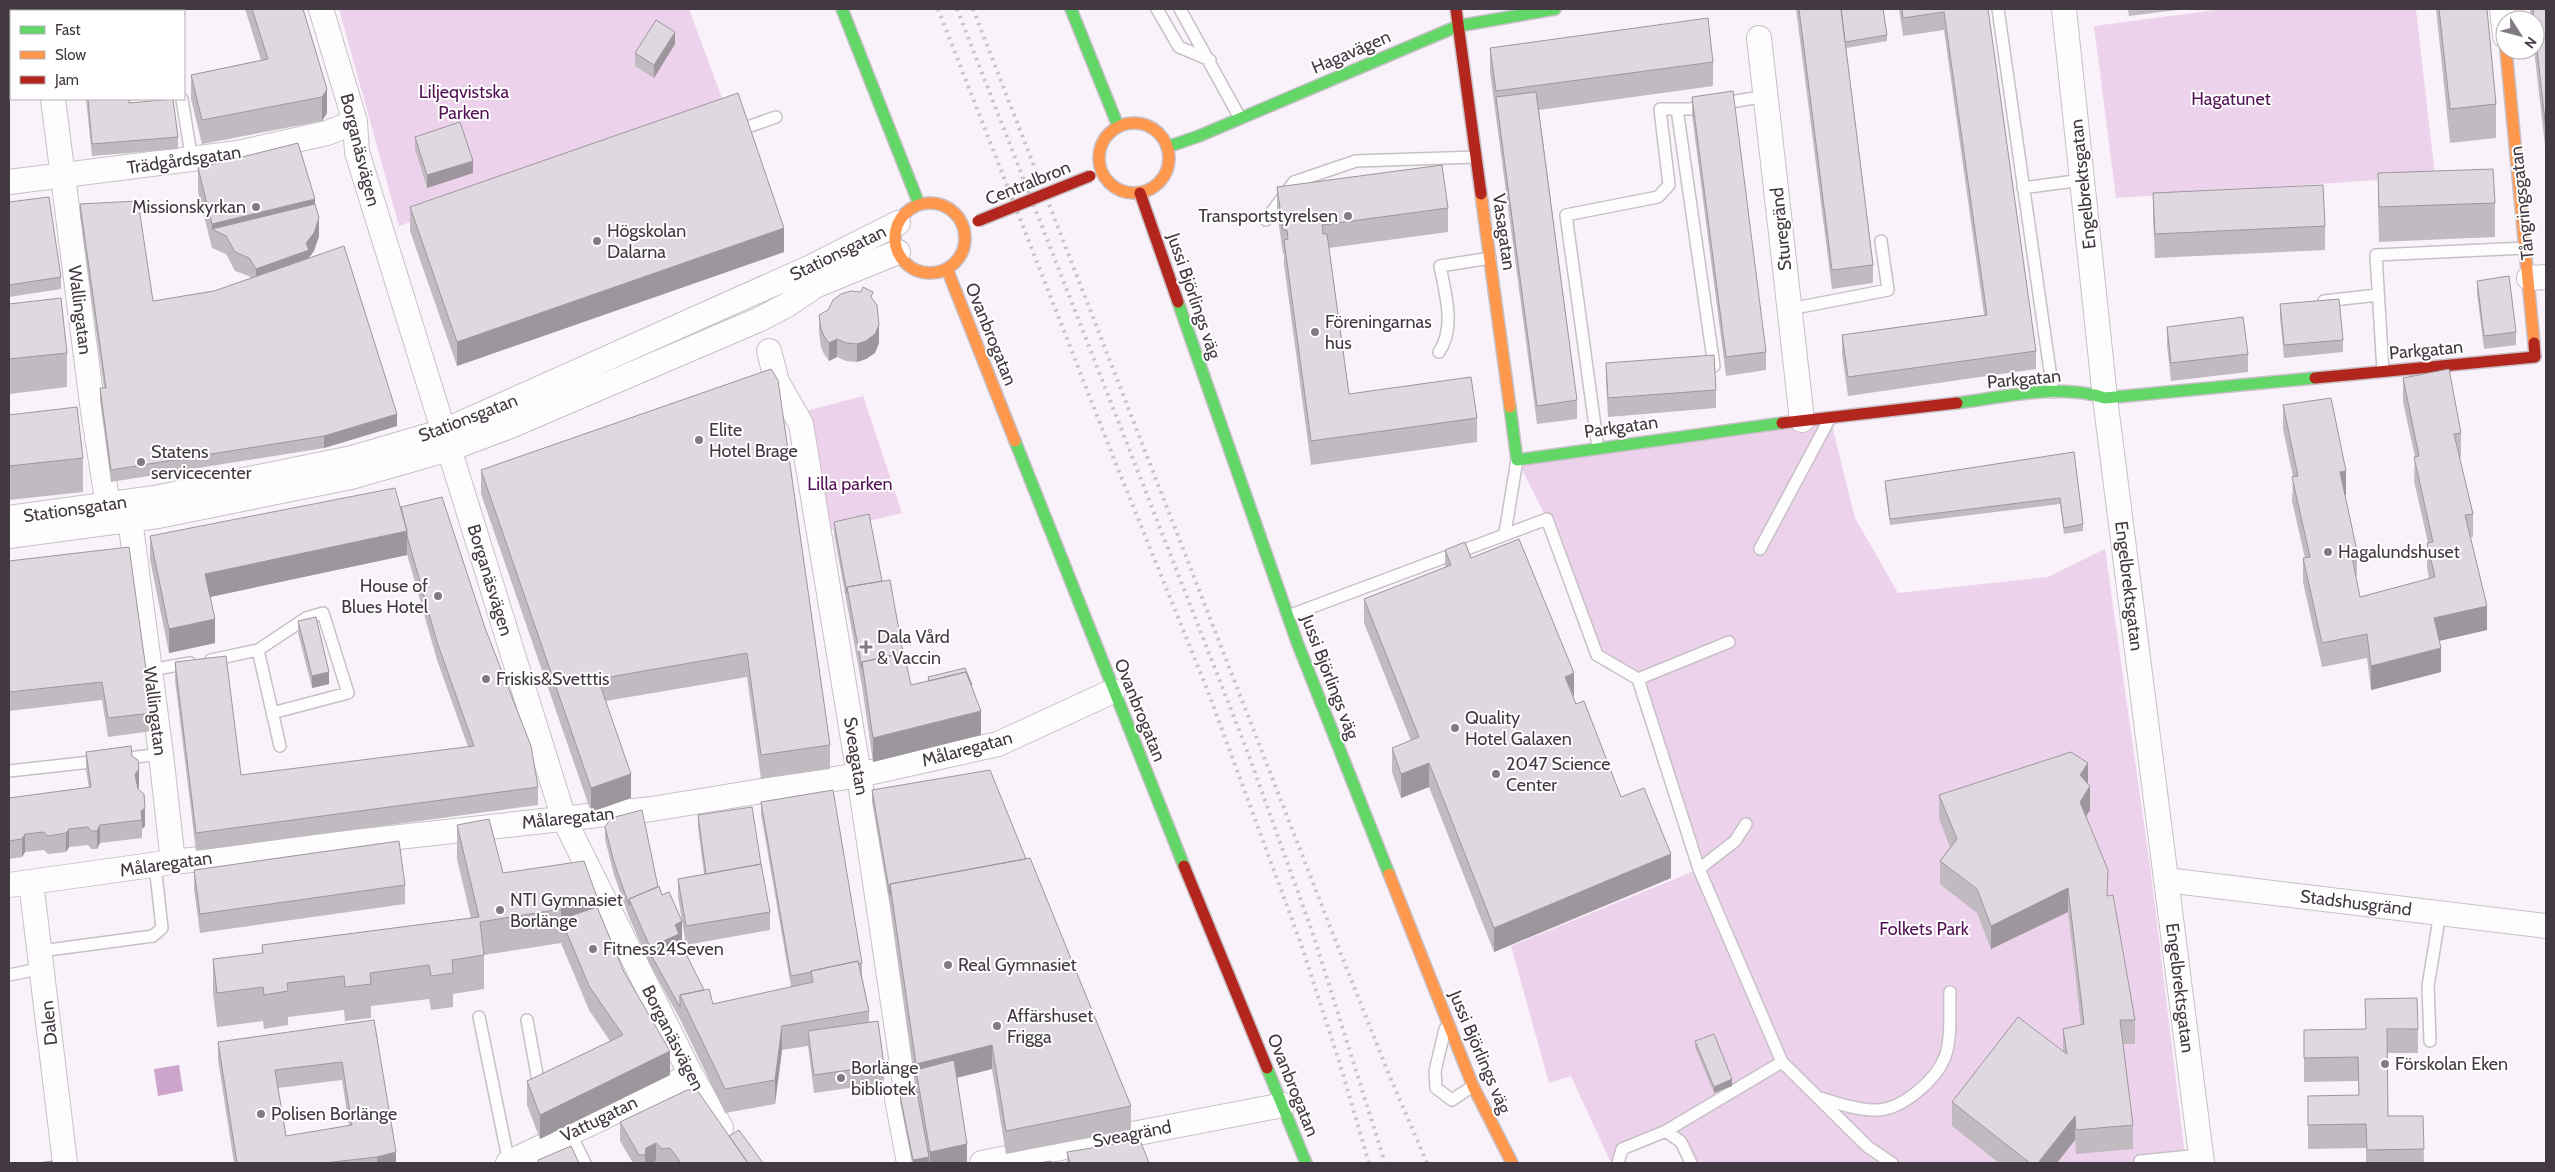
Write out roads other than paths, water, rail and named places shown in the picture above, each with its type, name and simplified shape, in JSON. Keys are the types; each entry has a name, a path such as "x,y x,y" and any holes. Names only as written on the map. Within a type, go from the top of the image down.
{"street":[{"name":"Borganäsvägen","path":"321,9 355,122 357,152 564,819 691,1075 721,1128"},
{"path":"842,9 919,204"},
{"path":"1071,9 1118,126"},
{"name":"Vasagatan","path":"1456,9 1517,460"},
{"name":"Hagavägen","path":"1167,147 1458,26 1555,9"},
{"name":"Engelbrektsgatan","path":"2064,9 2105,398 2202,1159"},
{"name":"Sturegränd","path":"1759,38 1802,420"},
{"name":"Tångringsgatan","path":"2507,60 2526,248 2538,277 2535,357"},
{"name":"Wallingatan","path":"53,100 93,411 119,511 150,670 161,754 164,864"},
{"name":"Trädgårdsgatan","path":"9,182 238,153 327,133 355,122"},
{"path":"1130,123 1148,126 1162,136 1167,147 1169,159 1167,171 1161,181 1152,189 1140,193 1128,193 1117,189 1108,182 1101,172 1099,156 1103,141 1118,126 1130,123"},
{"name":"Centralbron","path":"964,227 1101,172"},
{"name":"Jussi Björlings väg","path":"1140,193 1288,616 1473,1086 1512,1163"},
{"path":"930,202 946,206 958,217 964,227 963,251 947,269 936,272 924,272 909,265 898,252 895,242 898,223 910,208 919,204 930,202"},
{"name":"Stationsgatan","path":"446,440 809,268 898,223"},
{"name":"Stationsgatan","path":"9,536 352,458 508,427 758,320 787,305 815,286 898,252"},
{"name":"Ovanbrogatan","path":"947,269 1114,691 1306,1163"},
{"name":"Sveagatan","path":"768,351 777,382 801,424 859,775 906,1090 897,1099 910,1163"},
{"name":"Parkgatan","path":"1517,460 1802,420 2053,392 2089,393 2105,398 2535,357"},
{"name":"Stationsgatan","path":"9,518 119,511"},
{"name":"Målaregatan","path":"20,883 164,864 652,809 859,775 998,744 1114,691"},
{"name":"Stadshusgränd","path":"2166,880 2546,926"},
{"name":"Dalen","path":"20,883 42,960 65,1163"},
{"name":"Vattugatan","path":"508,1163 558,1136 691,1075"},
{"name":"Sveagränd","path":"982,1163 1283,1106"}],"lane":[{"path":"1157,9 1179,47 1210,60"},
{"path":"1180,9 1210,60 1240,118"},
{"path":"1998,9 2053,392"},
{"path":"1598,448 1566,215 1658,197 1669,185 1660,109 1690,109 1766,96"},
{"path":"182,100 192,160"},
{"path":"1677,109 1714,366"},
{"path":"742,129 776,117"},
{"path":"1266,220 1294,182 1356,161 1476,158"},
{"path":"2023,188 2082,180"},
{"path":"1790,309 1888,290 1881,241"},
{"path":"2383,372 2376,255 2526,248"},
{"path":"1439,352 1447,338 1448,323 1440,266 1490,258"},
{"path":"2315,302 2378,295"},
{"path":"1760,549 1830,417"},
{"path":"1505,533 1517,460"},
{"path":"1288,616 1505,533 1547,519 1597,655 1638,679 1699,869 1782,1062 1868,1147 1892,1163"},
{"path":"150,670 258,650 306,618 323,613 348,692 272,712"},
{"path":"306,618 308,631"},
{"path":"1638,679 1729,642"},
{"path":"258,650 280,746"},
{"path":"9,771 161,754"},
{"path":"1699,869 1735,841 1746,824"},
{"path":"9,975 42,960 153,936 162,928 164,864"},
{"path":"2430,1041 2428,986 2440,913"},
{"path":"1818,1097 1851,1107 1878,1111 1903,1103 1926,1085 1944,1058 1950,1036 1950,992"},
{"path":"479,1017 508,1163"},
{"path":"527,1020 542,1098"},
{"path":"1447,1020 1435,1071 1436,1088 1452,1100 1473,1086"},
{"path":"1618,1163 1622,1149 1666,1131 1782,1062"},
{"path":"1666,1131 1681,1142 1691,1163"},
{"path":"558,1136 585,1163"},
{"path":"2140,1162 2202,1159"}],"railway":[{"path":"938,9 1114,459 1207,689 1300,941 1339,1061 1369,1163"},
{"path":"957,9 1248,753 1314,937 1385,1163"},
{"path":"973,9 1331,929 1388,1072 1427,1163"}],"place":[{"name":"Missionskyrkan","path":"256,207"},
{"name":"Transportstyrelsen","path":"1348,216"},
{"name":"Högskolan Dalarna","path":"597,241"},
{"name":"Föreningarnas hus","path":"1315,332"},
{"name":"Elite Hotel Brage","path":"699,440"},
{"name":"Statens servicecenter","path":"141,462"},
{"name":"Hagalundshuset","path":"2328,552"},
{"name":"House of Blues Hotel","path":"438,596"},
{"name":"Dala Vård & Vaccin","path":"866,647"},
{"name":"Friskis&Svetttis","path":"486,679"},
{"name":"Quality Hotel Galaxen","path":"1455,728"},
{"name":"2047 Science Center","path":"1496,774"},
{"name":"NTI Gymnasiet Borlänge","path":"500,910"},
{"name":"Fitness24Seven","path":"593,949"},
{"name":"Real Gymnasiet","path":"948,965"},
{"name":"Affärshuset Frigga","path":"997,1026"},
{"name":"Förskolan Eken","path":"2385,1064"},
{"name":"Borlänge bibliotek","path":"841,1078"},
{"name":"Polisen Borlänge","path":"261,1114"}],"park label":[{"name":"Hagatunet","path":"2231,99"},
{"name":"Liljeqvistska Parken","path":"464,102"},
{"name":"Lilla parken","path":"850,484"},
{"name":"Folkets Park","path":"1924,929"}]}
